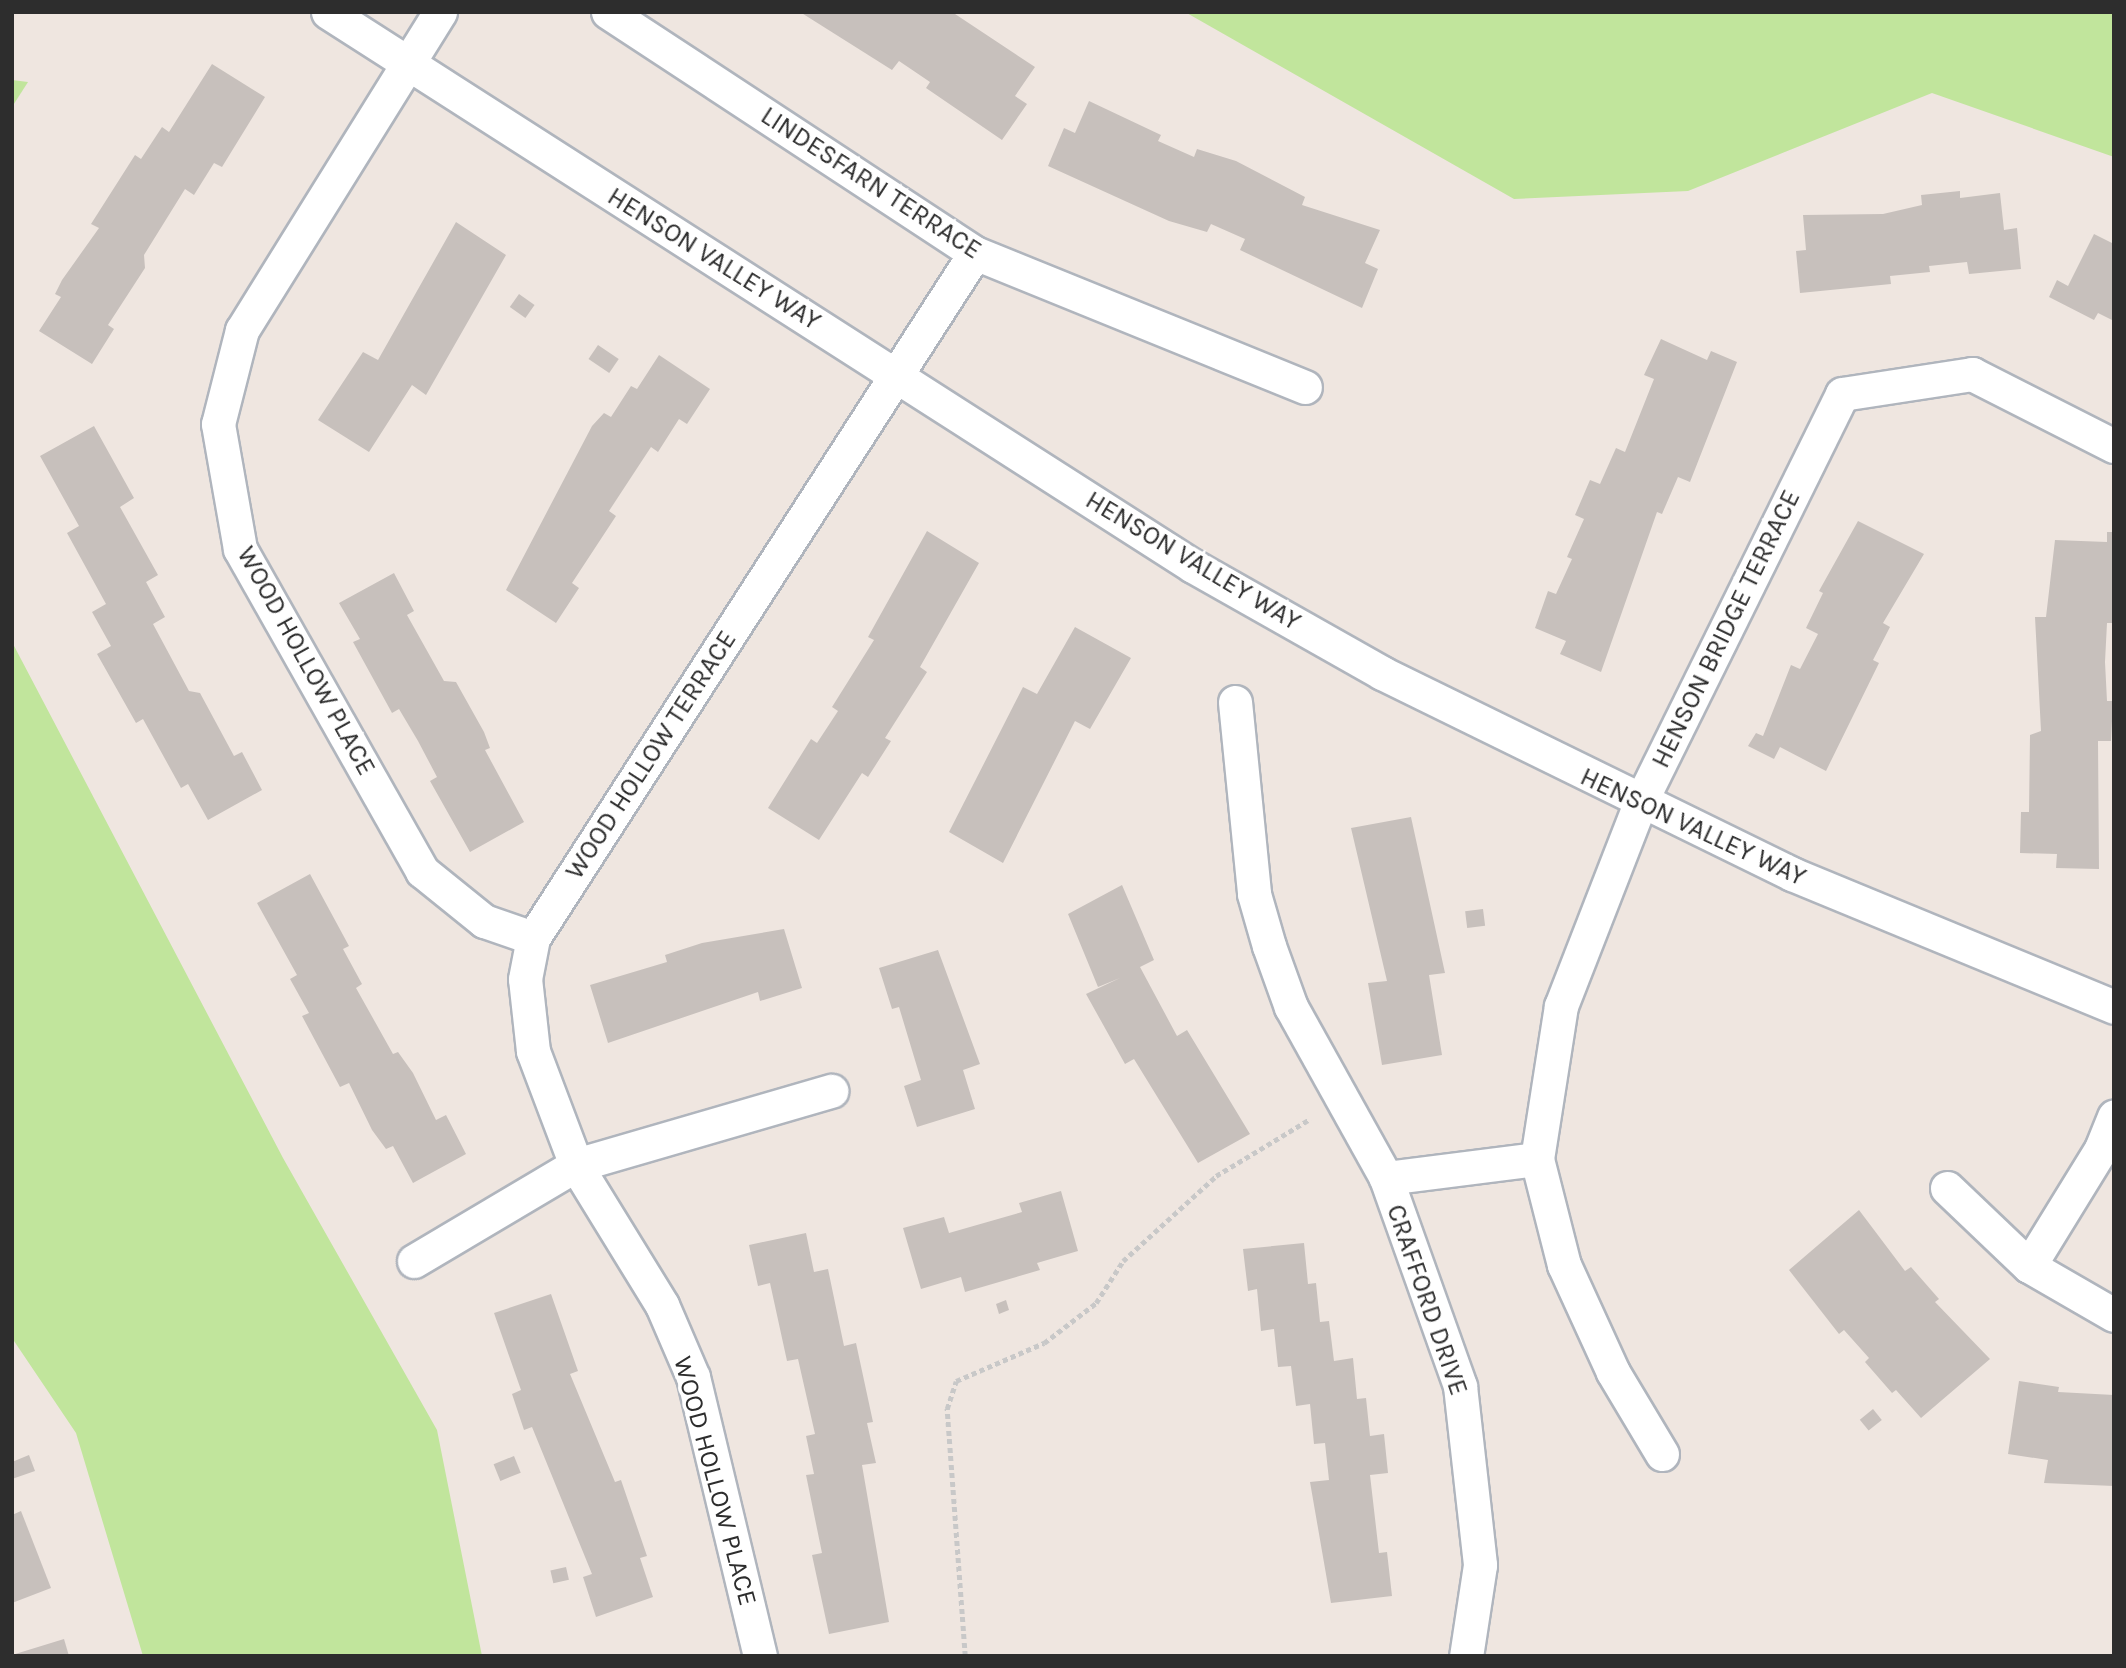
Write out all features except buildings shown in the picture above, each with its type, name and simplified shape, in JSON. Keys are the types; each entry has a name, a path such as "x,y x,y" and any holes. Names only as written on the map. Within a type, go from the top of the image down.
{"street":[{"name":"HENSON VALLEY WAY","path":"328,12 1193,566 1382,673 1640,803 1874,909 2114,1007"},
{"path":"407,64 440,12"},
{"name":"LINDESFARN TERRACE","path":"608,12 975,253 1305,387"},
{"name":"WOOD HOLLOW PLACE","path":"407,64 242,330 218,424 223,471 240,549 422,871 484,921 533,938"},
{"name":"WOOD HOLLOW TERRACE","path":"576,1165 533,1051 524,979 533,938 899,376 975,253"},
{"name":"HENSON BRIDGE TERRACE","path":"1662,1454 1613,1372 1564,1265 1536,1158 1561,1006 1640,803 1842,394 1972,374 2114,446"},
{"path":"1235,702 1254,894 1291,1007 1340,1101 1386,1178"},
{"path":"414,1261 576,1165 831,1091"},
{"path":"2029,1266 2101,1149 2114,1116"},
{"name":"CRAFFORD DRIVE","path":"1466,1656 1480,1565 1474,1466 1460,1386 1386,1178 1536,1158"},
{"name":"WOOD HOLLOW PLACE","path":"576,1165 662,1305 693,1377 760,1656"},
{"path":"1947,1188 2029,1266 2114,1315"}],"path":[{"path":"965,1656 947,1409 957,1381 1044,1343 1096,1303 1123,1261 1216,1176 1340,1101"}],"green space":[{"path":"1185,12 2114,12 2114,157 1932,93 1688,191 1514,199"},
{"path":"12,80 28,82 12,107"},
{"path":"12,642 283,1158 437,1430 482,1656 143,1656 76,1433 12,1338"}]}
